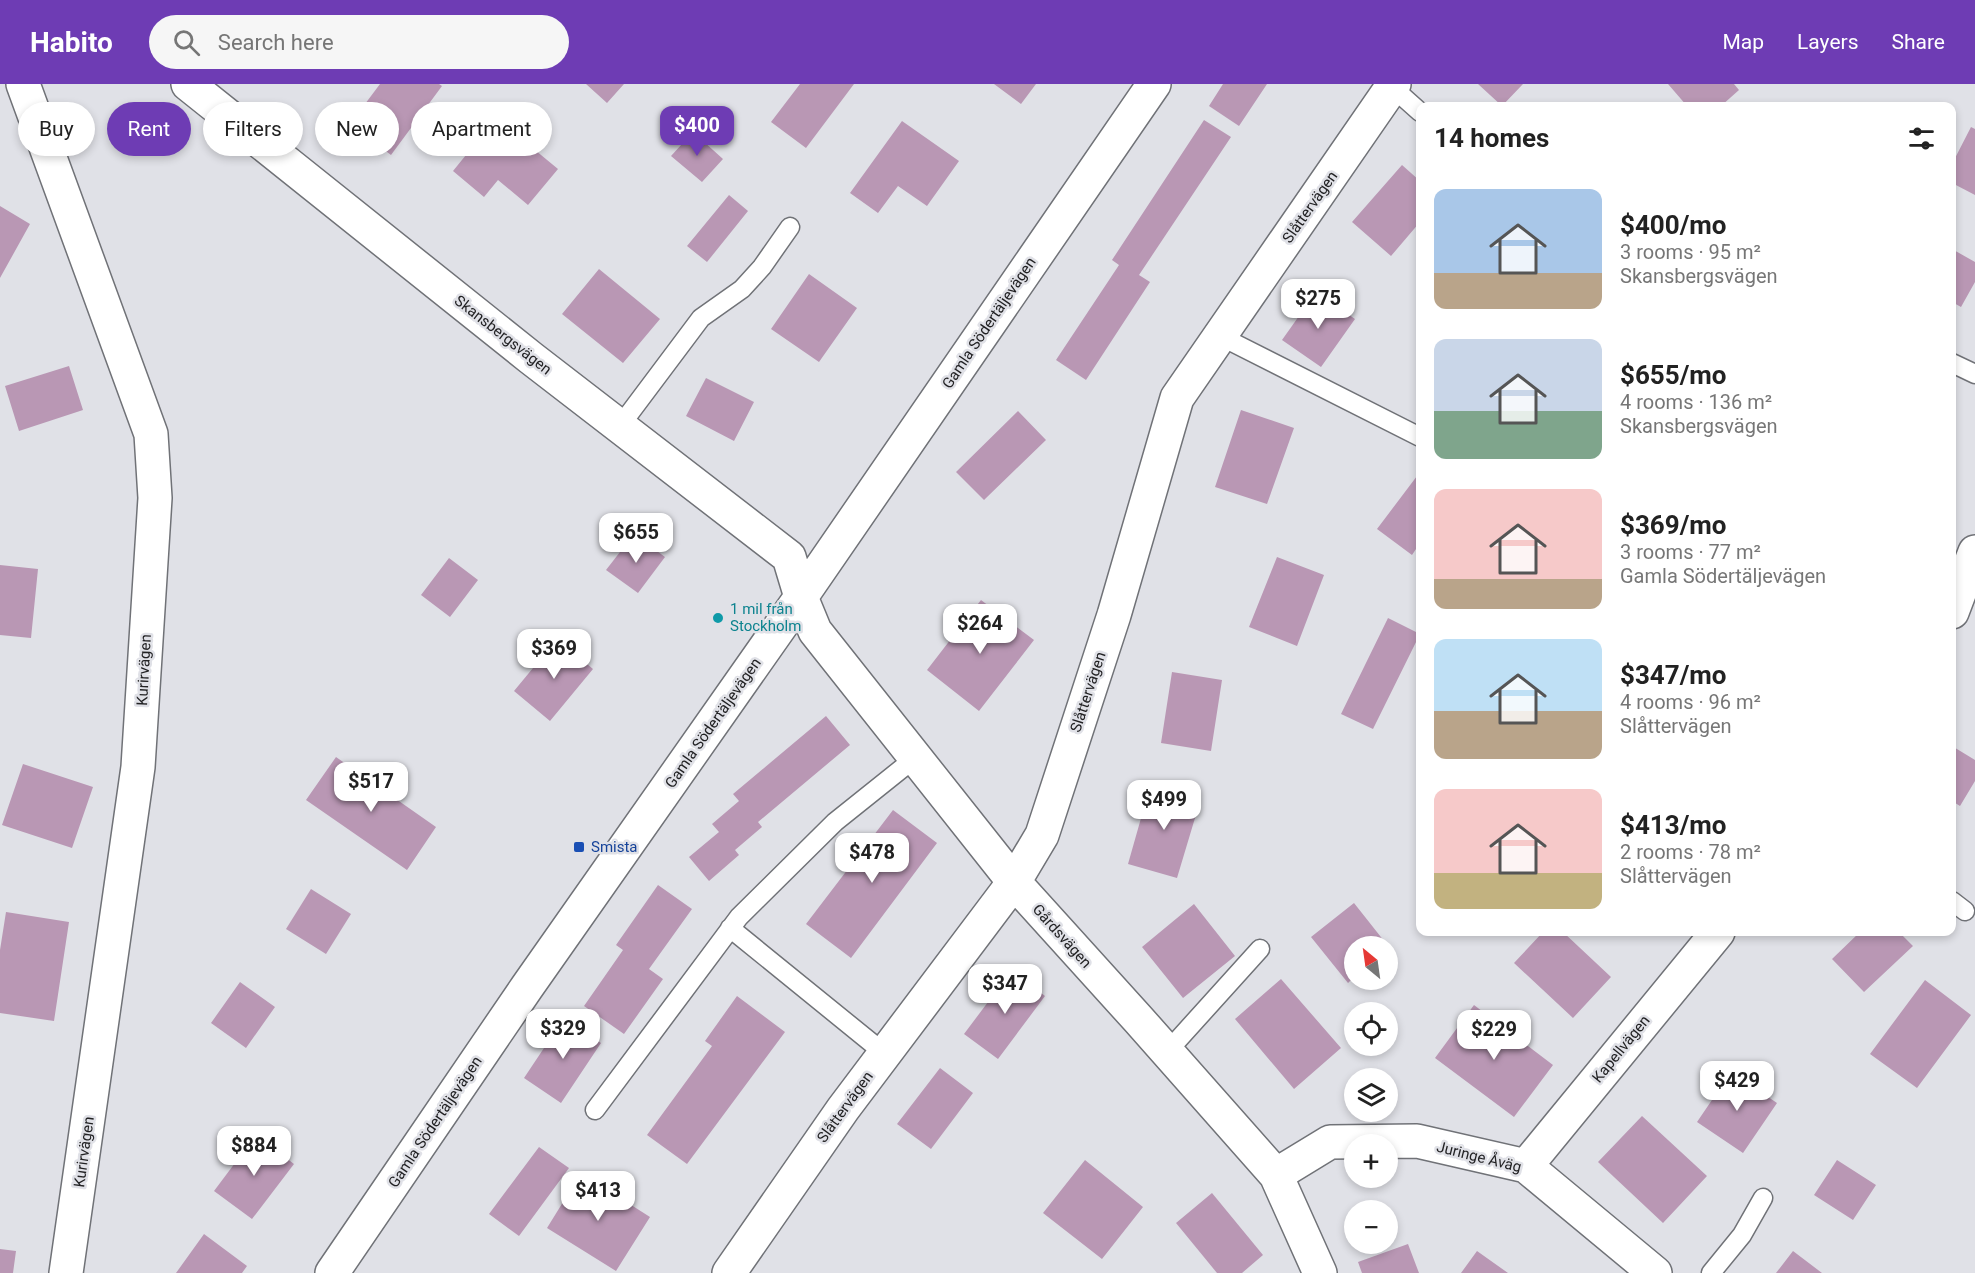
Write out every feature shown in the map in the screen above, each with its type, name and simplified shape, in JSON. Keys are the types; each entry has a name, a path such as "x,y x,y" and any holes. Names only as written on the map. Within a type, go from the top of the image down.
{"street":[{"name":"Kurirvägen","path":"23,84 151,434 155,498 138,767 66,1273"},
{"name":"Skansbergsvägen","path":"188,84 789,557 801,597"},
{"name":"Gamla Södertäljevägen","path":"332,1273 527,987 801,597 1154,84"},
{"name":"Slåttervägen","path":"729,1273 843,1109 1014,882 1042,835 1114,615 1177,398 1393,85"},
{"path":"1956,602 1975,552"},
{"name":"Gårdsvägen","path":"801,597 815,630 1014,882 1276,1176 1320,1273"},
{"name":"Kapellvägen","path":"1526,1167 1715,936"},
{"name":"Juringe Åväg","path":"1276,1176 1330,1142 1417,1141 1526,1167 1655,1273"}],"lane":[{"path":"1393,85 1416,108"},
{"path":"620,426 701,318 742,289 762,267 790,227"},
{"path":"1220,336 1416,435"},
{"path":"1956,365 1975,374"},
{"path":"596,1110 738,917 836,822 915,758"},
{"path":"730,928 884,1053"},
{"path":"1167,1052 1260,949"},
{"path":"1711,1273 1742,1235 1763,1198"}],"building":[{"path":"380,84 439,84 442,86 430,102 411,102 411,128 399,144 399,102 366,102"},
{"path":"586,84 624,84 607,103"},
{"path":"800,84 854,84 806,148 771,122"},
{"path":"994,84 1036,84 1021,104"},
{"path":"1223,84 1267,84 1239,126 1209,106"},
{"path":"1478,84 1523,84 1506,102 1498,102"},
{"path":"1668,84 1734,84 1739,90 1726,102 1684,102"},
{"path":"1204,120 1231,137 1139,275 1150,282 1086,380 1056,360 1119,265 1112,260"},
{"path":"902,121 959,161 927,206 898,186 878,213 850,193"},
{"path":"1971,127 1975,129 1975,195 1956,185 1956,156"},
{"path":"693,132 723,159 702,182 671,156"},
{"path":"465,156 542,156 558,169 528,205 498,180 484,197 453,171"},
{"path":"1402,165 1416,177 1416,227 1391,256 1352,222"},
{"path":"729,195 748,211 707,262 687,246"},
{"path":"0,206 30,224 0,278"},
{"path":"1956,251 1975,262 1975,282 1961,307 1956,304"},
{"path":"599,269 660,319 623,363 562,314"},
{"path":"809,274 857,308 819,362 771,329"},
{"path":"1316,292 1355,319 1321,367 1282,340"},
{"path":"69,366 83,410 19,431 5,386"},
{"path":"706,378 754,402 734,441 686,416"},
{"path":"1241,410 1294,428 1267,504 1215,487"},
{"path":"1018,411 1046,440 984,500 956,472"},
{"path":"1416,477 1416,549 1412,555 1377,529"},
{"path":"634,534 665,557 638,593 606,570"},
{"path":"1277,557 1324,575 1297,646 1249,627"},
{"path":"449,558 478,580 450,617 421,595"},
{"path":"0,565 38,569 31,638 0,635"},
{"path":"981,600 1034,640 979,711 927,670"},
{"path":"1388,618 1416,632 1416,642 1373,729 1341,714"},
{"path":"557,639 593,669 550,721 514,691"},
{"path":"1172,672 1222,680 1211,751 1161,743"},
{"path":"826,716 850,745 758,822 762,827 735,850 739,855 709,881 689,857 719,832 712,824 739,801 733,794"},
{"path":"1956,748 1975,760 1975,781 1960,806 1956,804"},
{"path":"336,757 436,827 407,870 306,800"},
{"path":"23,764 93,787 72,848 2,825"},
{"path":"1151,783 1201,798 1177,878 1128,864"},
{"path":"893,810 937,843 851,958 806,924"},
{"path":"658,885 692,909 649,969 663,979 624,1034 584,1006 623,950 616,945"},
{"path":"311,889 351,914 326,954 286,929"},
{"path":"1354,903 1380,936 1344,936 1344,978 1311,937"},
{"path":"1194,904 1235,956 1183,998 1142,947"},
{"path":"6,912 69,922 54,1021 0,1013 0,950"},
{"path":"1539,936 1567,936 1611,977 1573,1018 1514,963"},
{"path":"1856,936 1903,936 1913,946 1864,992 1832,959"},
{"path":"1012,970 1045,996 998,1059 964,1034"},
{"path":"1281,979 1341,1048 1294,1089 1235,1019"},
{"path":"1925,980 1971,1015 1917,1088 1870,1054"},
{"path":"240,982 275,1007 246,1048 211,1023"},
{"path":"737,996 785,1032 687,1164 647,1135 712,1046 705,1041"},
{"path":"1474,1005 1553,1065 1514,1117 1435,1058"},
{"path":"564,1018 601,1043 561,1103 524,1078"},
{"path":"940,1068 973,1093 931,1149 897,1124"},
{"path":"1731,1072 1777,1103 1743,1153 1697,1122"},
{"path":"1642,1116 1707,1176 1663,1223 1598,1162"},
{"path":"256,1135 294,1164 252,1219 214,1191"},
{"path":"539,1147 569,1168 519,1236 489,1214"},
{"path":"1085,1160 1143,1207 1102,1259 1043,1213"},
{"path":"1837,1160 1876,1185 1853,1220 1814,1195"},
{"path":"581,1173 650,1217 616,1271 547,1228"},
{"path":"1212,1193 1263,1255 1242,1273 1217,1273 1176,1223"},
{"path":"204,1234 247,1266 242,1273 176,1273"},
{"path":"1408,1244 1419,1273 1362,1273 1358,1262 1380,1254 1398,1254 1398,1248"},
{"path":"0,1249 16,1251 13,1273 0,1273"},
{"path":"1477,1251 1508,1273 1461,1273"},
{"path":"1793,1251 1822,1273 1776,1273"}],"place":[{"name":"1 mil från Stockholm","path":"718,618"},
{"name":"Smista","path":"579,847"}]}
